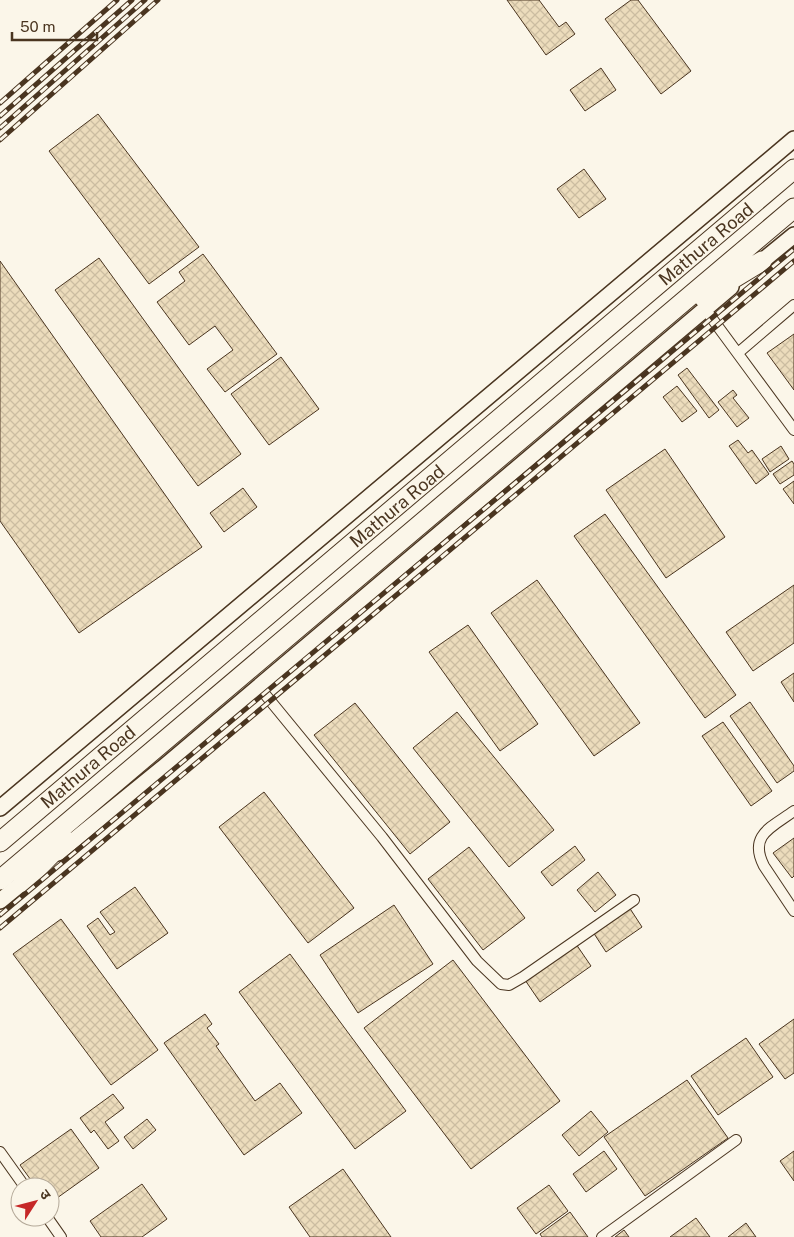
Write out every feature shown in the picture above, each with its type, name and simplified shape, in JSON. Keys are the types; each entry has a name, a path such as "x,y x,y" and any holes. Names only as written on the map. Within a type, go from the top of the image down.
{"highway":[{"name":"Mathura Road","path":"0,842 794,170"},
{"name":"Mathura Road","path":"115,782 794,208"},
{"path":"652,328 762,261"},
{"path":"0,880 115,782"},
{"path":"24,882 93,812 115,782"}],"main road":[{"path":"0,808 794,139"},
{"path":"0,901 165,766 794,235"}],"street":[{"path":"738,353 794,305"},
{"path":"705,309 794,430"},
{"path":"259,687 382,837 477,962 501,984 509,985 523,977 634,900"},
{"path":"794,811 766,831 758,843 760,859 794,911"},
{"path":"602,1237 736,1140"},
{"path":"0,1152 18,1177"}],"building":[{"path":"507,0 539,0 559,27 566,22 575,34 546,55"},
{"path":"631,0 638,0 691,71 661,94 605,19"},
{"path":"601,68 616,90 585,111 570,90"},
{"path":"98,114 199,247 149,284 49,151"},
{"path":"584,169 606,199 579,218 557,189"},
{"path":"203,254 277,354 225,392 207,369 233,350 215,326 189,345 157,302 185,281 179,272"},
{"path":"99,258 241,454 198,486 55,290"},
{"path":"0,261 202,547 79,633 0,521"},
{"path":"794,334 794,390 767,353"},
{"path":"281,357 319,409 269,445 231,394"},
{"path":"687,368 719,410 709,418 678,375"},
{"path":"677,386 697,411 682,422 663,397"},
{"path":"733,390 737,395 733,398 749,418 737,427 718,402"},
{"path":"738,440 748,453 752,450 769,474 756,484 729,446"},
{"path":"781,446 789,459 770,472 762,459"},
{"path":"665,449 725,537 666,578 606,490"},
{"path":"792,461 794,464 794,475 780,484 773,474"},
{"path":"794,481 794,504 783,489"},
{"path":"243,488 257,507 224,532 210,513"},
{"path":"605,514 736,695 705,718 574,536"},
{"path":"537,580 640,723 594,756 491,613"},
{"path":"794,585 794,643 753,671 726,632"},
{"path":"468,625 538,724 500,751 429,652"},
{"path":"794,673 794,702 781,682"},
{"path":"750,702 794,766 794,771 777,783 730,716"},
{"path":"355,703 450,822 410,854 314,735"},
{"path":"457,712 554,830 509,867 413,748"},
{"path":"723,722 772,791 751,806 702,736"},
{"path":"264,792 354,908 308,943 219,827"},
{"path":"794,838 794,876 792,878 773,853"},
{"path":"575,846 585,860 552,886 541,872"},
{"path":"469,847 525,918 483,950 428,879"},
{"path":"598,872 616,895 595,912 577,890"},
{"path":"135,887 168,933 117,969 87,926 98,918 110,935 115,932 100,912"},
{"path":"394,905 433,964 358,1013 320,955"},
{"path":"629,907 642,927 606,952 593,932"},
{"path":"61,919 158,1050 111,1085 13,954"},
{"path":"576,944 591,966 540,1002 525,980"},
{"path":"290,954 406,1111 355,1149 239,992"},
{"path":"453,960 560,1101 471,1169 364,1028"},
{"path":"205,1014 212,1024 207,1028 219,1044 216,1046 255,1101 280,1083 302,1113 244,1155 164,1043"},
{"path":"794,1019 794,1073 785,1079 759,1044"},
{"path":"746,1038 773,1077 718,1115 691,1076"},
{"path":"687,1080 728,1138 645,1196 604,1137"},
{"path":"113,1094 124,1108 105,1122 119,1141 108,1149 94,1130 91,1133 80,1118"},
{"path":"591,1111 608,1132 579,1156 562,1135"},
{"path":"147,1119 156,1130 133,1149 124,1137"},
{"path":"71,1129 99,1168 60,1196 60,1177 29,1177 20,1165"},
{"path":"604,1151 617,1169 586,1192 573,1174"},
{"path":"794,1151 794,1181 780,1161"},
{"path":"343,1169 391,1237 310,1237 289,1207"},
{"path":"142,1184 167,1219 142,1237 101,1237 90,1221"},
{"path":"549,1185 568,1211 536,1234 517,1208"},
{"path":"570,1212 588,1237 542,1237 540,1234"},
{"path":"696,1218 710,1237 670,1237"},
{"path":"746,1223 756,1237 728,1237"},
{"path":"624,1230 629,1237 615,1237"}],"railway":[{"path":"0,103 117,0"},
{"path":"0,116 132,0"},
{"path":"0,128 145,0"},
{"path":"0,140 158,0"},
{"path":"0,915 794,249"},
{"path":"0,928 794,261"}]}
